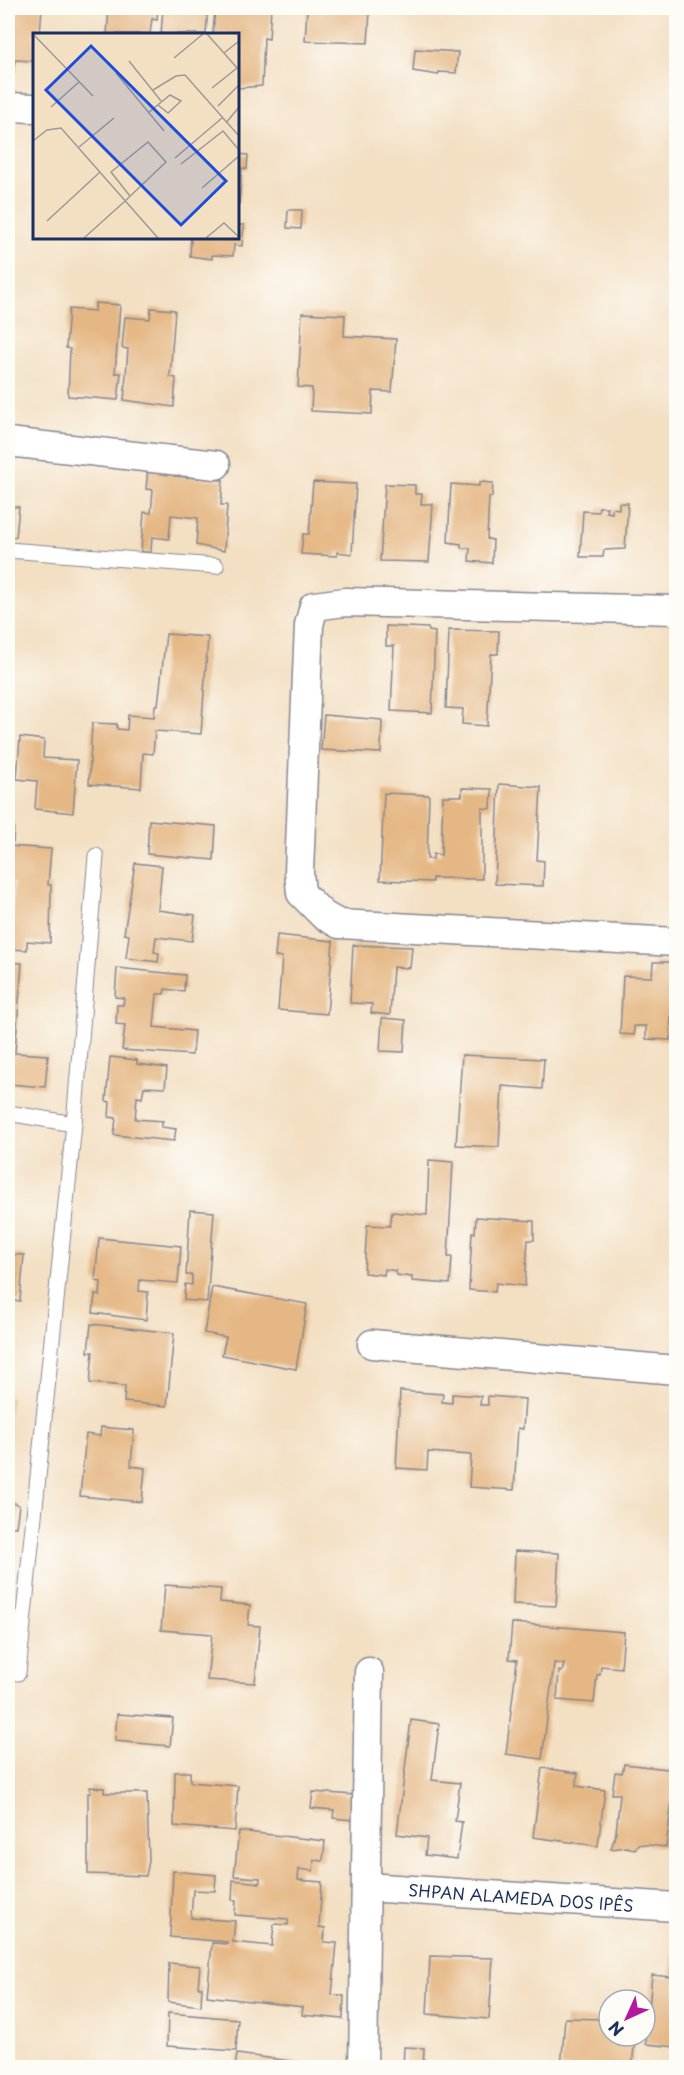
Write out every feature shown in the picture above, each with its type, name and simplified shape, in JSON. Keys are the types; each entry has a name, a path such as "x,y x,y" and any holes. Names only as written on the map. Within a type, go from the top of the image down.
{"street":[{"path":"8,107 33,108"},
{"path":"8,442 216,465"},
{"path":"676,610 345,602 314,606 309,625 299,873 301,893 323,915 339,924 676,942"},
{"path":"372,1344 676,1370"},
{"path":"363,2067 369,1672"},
{"name":"SHPAN ALAMEDA DOS IPÊS","path":"366,1887 676,1907"}],"lane":[{"path":"8,550 216,566"},
{"path":"18,1673 74,1124 96,856"},
{"path":"8,1113 74,1124"}],"building":[{"path":"8,8 42,8 40,33 33,33 33,61 15,60 13,78 8,77"},
{"path":"109,8 158,8 157,20 152,19 150,33 107,33"},
{"path":"163,8 208,8 206,33 161,33"},
{"path":"215,8 271,8 269,39 264,38 262,86 238,88 238,33 213,33"},
{"path":"307,9 370,11 368,43 305,41"},
{"path":"415,49 458,52 456,73 439,72 438,75 413,71"},
{"path":"238,154 248,155 247,169 242,168 239,205"},
{"path":"288,210 302,210 301,229 287,228"},
{"path":"238,225 244,225 242,246 234,245 233,256 212,255 212,259 190,256 191,238 238,238"},
{"path":"95,303 120,305 115,373 121,373 118,400 68,396 70,349 66,348 69,309 95,311"},
{"path":"151,308 175,310 170,377 176,378 174,407 124,400 128,349 122,348 125,317 150,319"},
{"path":"302,313 345,315 344,336 396,339 392,392 373,391 372,414 311,411 312,388 298,387"},
{"path":"148,468 175,470 174,476 223,480 221,505 227,505 224,551 196,545 198,518 171,515 169,539 152,537 151,552 141,552 144,512 151,513 153,490 146,489"},
{"path":"313,482 356,484 352,554 337,552 337,556 301,554 303,534 309,534"},
{"path":"479,482 493,483 492,497 489,497 487,539 493,540 492,563 469,561 470,548 461,548 461,544 448,542 451,484 479,486"},
{"path":"385,484 415,485 415,494 422,494 421,504 433,504 429,562 380,561"},
{"path":"619,503 628,503 625,549 604,550 603,557 580,557 583,511 598,512 599,507 607,507 606,512 612,513 612,508 619,509"},
{"path":"8,506 19,507 16,537 8,536"},
{"path":"386,626 428,628 429,631 435,632 432,713 391,711 394,646 386,646"},
{"path":"449,630 499,631 498,654 491,654 487,726 462,724 463,709 446,708"},
{"path":"166,634 208,637 201,734 155,731 153,754 143,753 141,788 89,784 92,723 117,724 117,729 127,730 128,715 154,717 155,705 158,705"},
{"path":"324,715 382,720 381,753 321,750"},
{"path":"20,737 44,740 43,758 77,760 73,813 35,809 37,781 17,779"},
{"path":"499,784 541,787 537,860 544,861 543,886 495,884"},
{"path":"462,788 492,789 491,809 482,808 482,879 432,878 432,882 380,880 384,793 429,795 427,859 433,859 433,854 441,855 443,796 462,796"},
{"path":"149,820 216,826 214,860 147,854"},
{"path":"8,824 14,825 13,842 8,841"},
{"path":"8,846 51,849 48,885 51,885 50,943 27,941 27,950 8,949 8,913 12,913 14,883 8,883"},
{"path":"135,863 162,866 158,910 195,915 192,941 156,937 154,952 159,953 158,962 126,958 129,935 124,934"},
{"path":"277,935 333,941 327,1014 278,1010 282,957 275,957"},
{"path":"353,945 412,947 410,968 393,967 390,1015 371,1013 372,1004 350,1003"},
{"path":"8,962 22,963 15,1053 48,1055 45,1087 8,1084"},
{"path":"653,962 676,962 676,986 672,986 670,1040 646,1039 646,1026 634,1026 634,1035 620,1034 623,976 652,977"},
{"path":"117,968 185,975 184,991 165,989 164,994 157,994 154,1027 194,1031 192,1055 122,1050 125,1025 116,1024 117,1005 123,1005 124,998 115,997"},
{"path":"382,1018 406,1020 404,1052 380,1051"},
{"path":"462,1055 544,1059 542,1089 502,1086 499,1147 456,1145"},
{"path":"110,1057 137,1060 137,1064 167,1068 165,1088 144,1087 142,1098 137,1097 135,1119 163,1121 161,1127 176,1129 174,1141 114,1135 116,1118 109,1117 110,1102 106,1101"},
{"path":"429,1160 453,1162 448,1257 452,1257 450,1284 412,1281 412,1277 396,1275 396,1271 385,1269 384,1275 364,1273 367,1225 390,1226 392,1212 427,1215"},
{"path":"190,1210 214,1212 207,1302 184,1300 185,1284 192,1285 192,1275 186,1275"},
{"path":"476,1217 534,1221 534,1240 528,1240 525,1286 496,1283 495,1292 469,1290 472,1232 475,1233"},
{"path":"99,1238 181,1246 178,1283 140,1280 139,1291 148,1292 146,1320 93,1313 95,1295 100,1296 101,1282 95,1281"},
{"path":"8,1254 24,1255 20,1301 8,1301"},
{"path":"212,1287 307,1304 296,1369 222,1355 226,1337 204,1333"},
{"path":"91,1324 174,1333 167,1406 124,1402 125,1386 90,1383 93,1352 88,1352"},
{"path":"400,1391 443,1394 442,1402 452,1403 452,1394 481,1396 480,1405 488,1405 488,1396 525,1399 523,1429 518,1428 514,1490 469,1487 471,1455 428,1452 427,1470 396,1468"},
{"path":"8,1397 11,1397 10,1412 8,1412"},
{"path":"101,1427 134,1430 131,1466 145,1468 142,1502 80,1496 86,1434 100,1436"},
{"path":"8,1501 19,1505 16,1527 8,1527"},
{"path":"515,1551 559,1553 556,1606 513,1604"},
{"path":"165,1585 221,1589 220,1602 250,1605 248,1625 260,1626 255,1683 207,1680 212,1634 161,1630"},
{"path":"512,1623 624,1632 621,1668 601,1666 600,1675 597,1675 594,1703 557,1700 559,1671 562,1672 564,1664 554,1663 542,1759 506,1754 517,1660 509,1659"},
{"path":"117,1714 173,1718 170,1746 115,1741"},
{"path":"411,1720 439,1724 432,1780 460,1783 455,1821 462,1822 457,1859 425,1855 427,1838 397,1834"},
{"path":"624,1764 676,1770 666,1847 638,1844 635,1849 626,1847 611,1849 616,1832 620,1794 612,1794 615,1772 622,1773"},
{"path":"542,1768 578,1773 576,1786 605,1790 598,1846 533,1837"},
{"path":"175,1772 190,1772 190,1782 238,1786 235,1831 174,1826"},
{"path":"90,1787 104,1788 104,1793 147,1793 149,1861 146,1876 88,1874 88,1793 91,1793"},
{"path":"313,1792 354,1795 353,1820 333,1818 334,1810 311,1808"},
{"path":"239,1831 325,1841 323,1861 314,1860 313,1871 299,1869 298,1880 322,1882 319,1927 325,1928 324,1942 337,1943 332,1995 344,1996 343,2019 302,2015 303,2007 207,1996 212,1943 227,1944 227,1942 170,1937 173,1871 216,1875 215,1891 193,1890 191,1918 235,1921 233,1942 272,1946 274,1924 288,1925 288,1919 235,1915 236,1900 232,1900 233,1880 260,1883 260,1878 234,1876"},
{"path":"673,1955 676,1956 675,2047 657,2045 657,1988 651,1988 652,1975 671,1977"},
{"path":"430,1956 493,1958 489,2019 427,2014"},
{"path":"169,1963 200,1966 198,1987 202,1987 201,2006 168,2002"},
{"path":"168,2013 238,2019 236,2051 167,2046"},
{"path":"565,2018 597,2019 597,2048 634,2048 632,2068 561,2068"},
{"path":"404,2047 424,2048 423,2068 403,2068"},
{"path":"237,2054 320,2065 320,2068 235,2068"}]}
